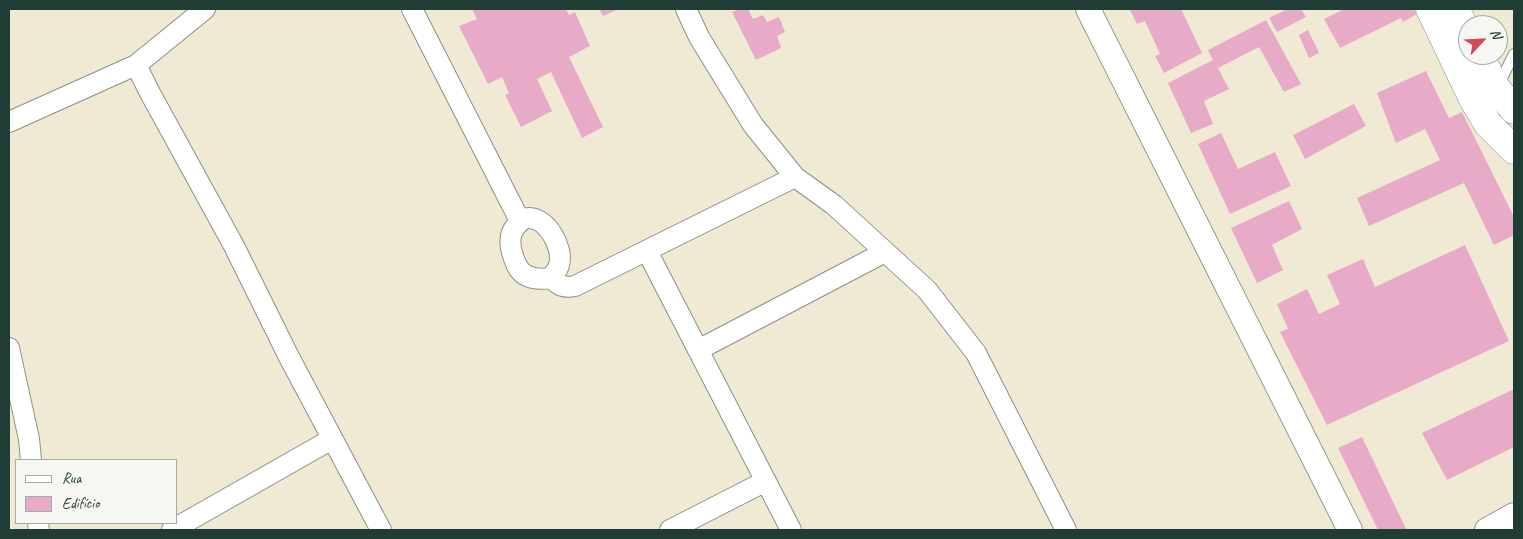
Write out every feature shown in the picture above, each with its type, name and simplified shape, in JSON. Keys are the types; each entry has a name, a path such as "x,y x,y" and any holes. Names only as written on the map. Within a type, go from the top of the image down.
{"main road":[{"path":"1430,9 1472,97 1488,124 1514,150"},
{"path":"1484,65 1496,88 1514,110"},
{"path":"1514,138 1514,150"}],"street":[{"path":"9,122 136,65 205,9"},
{"path":"412,9 520,221"},
{"path":"686,9 699,37 753,125 796,177 834,205 927,290 976,353 1066,530"},
{"path":"1088,9 1350,530"},
{"path":"136,65 234,246 381,530"},
{"path":"551,278 558,285 574,286 796,177"},
{"path":"529,218 543,223 554,237 560,251 559,266 551,278 538,280 528,276 519,269 512,254 510,240 512,230 520,221 529,218"},
{"path":"648,251 791,530"},
{"path":"698,350 885,252"},
{"path":"9,348 29,439 31,459"},
{"path":"172,530 332,438"},
{"path":"670,530 766,481"},
{"path":"1487,530 1514,515"}],"lane":[{"path":"1496,88 1514,54"}],"building":[{"path":"472,9 566,9 569,15 575,12 590,46 569,57 603,127 582,138 551,72 537,79 552,111 521,127 505,95 509,93 502,77 488,84 459,26 477,19"},
{"path":"599,9 619,9 603,16"},
{"path":"748,9 753,19 763,15 767,22 779,17 785,32 777,36 781,48 756,60 732,12"},
{"path":"1181,9 1202,53 1164,73 1155,56 1160,54 1145,21 1137,24 1130,10"},
{"path":"1288,9 1301,9 1306,17 1277,32 1269,18"},
{"path":"1344,9 1414,9 1417,14 1403,22 1401,18 1340,48 1324,19"},
{"path":"1266,20 1301,84 1284,92 1259,47 1218,68 1229,89 1204,101 1213,124 1191,133 1168,83 1213,60 1208,50"},
{"path":"1308,30 1319,53 1309,58 1299,35"},
{"path":"1426,71 1449,118 1462,112 1514,217 1514,235 1494,245 1464,183 1369,226 1357,198 1440,160 1425,129 1396,143 1377,93"},
{"path":"1354,104 1366,126 1305,159 1293,135"},
{"path":"1221,133 1238,169 1275,152 1291,186 1230,214 1198,144"},
{"path":"1289,201 1302,229 1272,245 1283,270 1257,283 1231,228"},
{"path":"1465,245 1509,341 1327,425 1280,332 1288,329 1277,304 1307,289 1319,314 1340,304 1327,275 1363,259 1375,287"},
{"path":"1514,389 1514,447 1447,480 1422,433"},
{"path":"1362,437 1406,529 1378,530 1338,448"}]}
